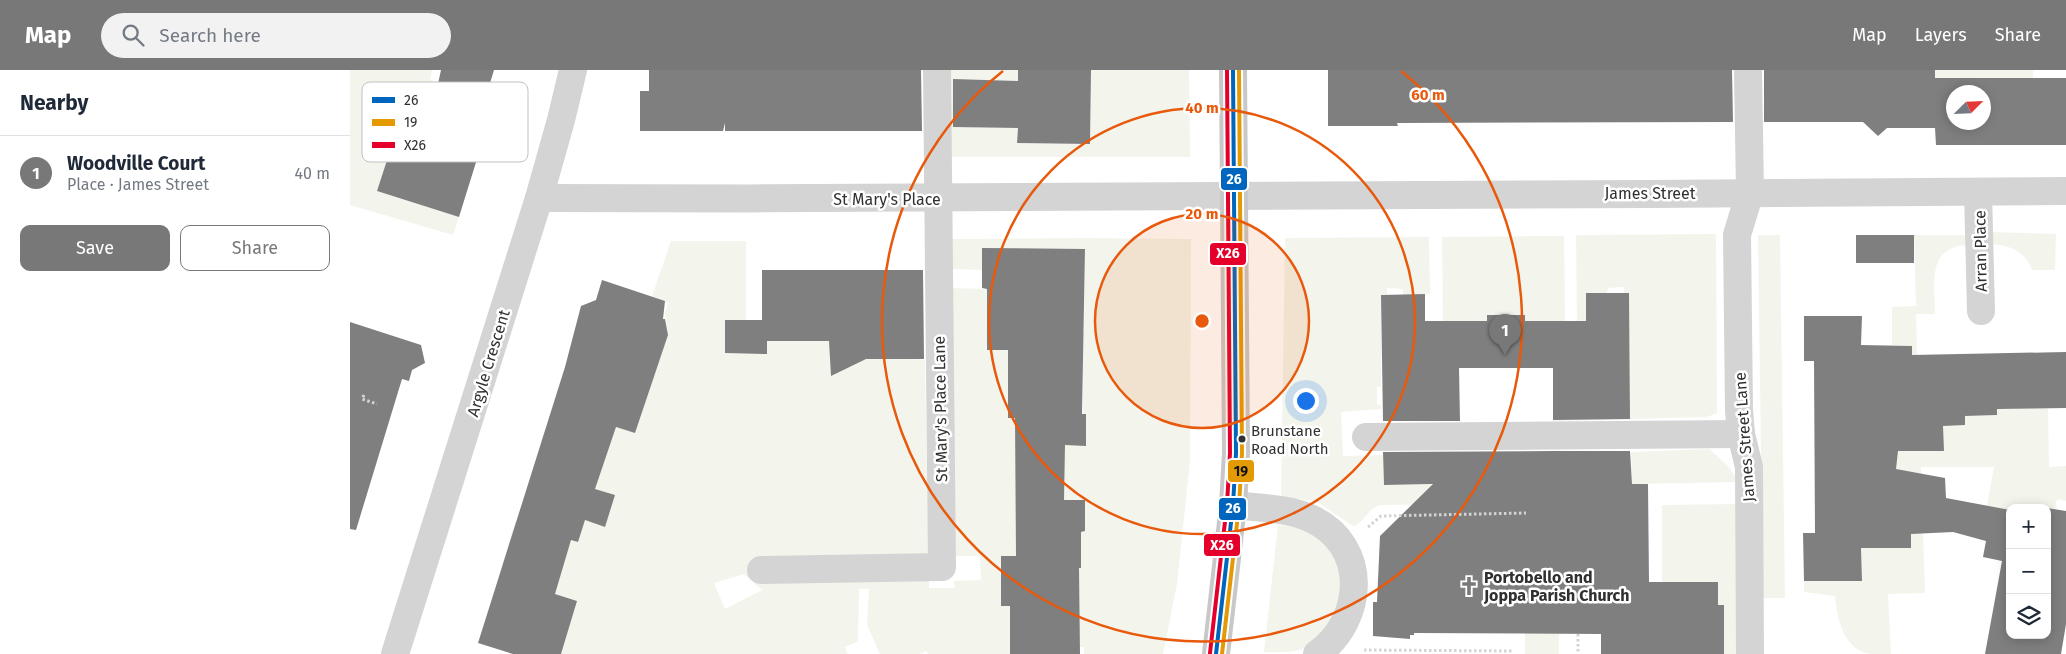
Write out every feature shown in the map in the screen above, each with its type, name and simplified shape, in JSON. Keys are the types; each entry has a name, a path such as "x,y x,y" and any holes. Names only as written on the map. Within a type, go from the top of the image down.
{"main road":[{"path":"1216,654 1233,505 1236,453 1233,70"}],"street":[{"name":"Argyle Crescent","path":"395,654 539,198 573,70"},
{"name":"St Mary's Place Lane","path":"761,570 942,567 936,70"},
{"name":"James Street Lane","path":"1748,70 1750,192 1737,234 1739,410 1741,434 1748,467 1750,654"},
{"name":"James Street","path":"1234,196 2066,191"},
{"name":"Arran Place","path":"1978,192 1981,311"},
{"name":"St Mary's Place","path":"539,198 937,200 1234,196"},
{"path":"1366,436 1741,434"},
{"path":"1233,505 1303,515 1324,527 1342,545 1352,568 1354,592 1349,616 1327,646"}],"path":[{"path":"364,395 362,399 377,404"},
{"path":"1342,545 1353,540 1381,516 1526,513"},
{"path":"1578,634 1578,654"},
{"path":"1327,646 1345,650 1513,651"}],"shaded area":[{"path":"350,70 432,70 430,80 438,82 362,82 362,162 387,162 377,191 459,217 453,235 350,205"},
{"path":"951,70 1018,70 1018,81 969,80 968,127 1018,128 1017,143 1090,144 1091,70 1189,70 1190,157 951,157"},
{"path":"1935,70 2033,70 2033,78 1935,78"},
{"path":"1989,232 2056,234 2055,270 2032,270 2029,263 2020,253 2009,247 1989,244"},
{"path":"1716,234 1717,413 1707,417 1553,421 1553,410 1630,409 1629,293 1624,293 1624,287 1608,288 1607,293 1586,293 1586,323 1577,323 1576,235"},
{"path":"1758,235 1780,235 1785,598 1763,598"},
{"path":"1914,235 1967,235 1967,245 1954,247 1939,260 1934,280 1935,314 1916,314 1917,361 1926,426 1964,425 1965,416 1997,415 1997,409 2048,408 2049,467 2066,466 2066,501 2057,499 2055,509 2051,508 2051,504 2006,504 2006,509 1987,506 1994,467 1921,467 1925,593 1888,594 1891,654 1870,654 1853,646 1843,631 1835,596 1804,592 1804,581 1862,581 1861,548 1912,393 1912,346 1892,345 1892,307 1916,306"},
{"path":"1564,236 1565,321 1525,321 1525,315 1487,315 1487,321 1443,330 1442,237"},
{"path":"1429,237 1430,294 1403,295 1403,289 1387,288 1387,294 1381,295 1381,387 1377,387 1377,404 1381,405 1381,409 1341,412 1343,456 1383,455 1384,485 1552,484 1478,504 1381,505 1372,509 1360,522 1353,526 1317,502 1299,499 1281,501 1285,238"},
{"path":"950,239 1191,239 1190,461 1177,584 1163,654 1084,654 1084,647 1079,647 1051,568 1081,568 1081,532 1085,531 1085,501 1016,563 1001,587 1001,606 1028,606 1010,654 928,654 926,651 920,654 880,654 867,625 869,589 859,589 858,641 845,647 848,654 561,654 577,601 555,594 558,583 502,565 515,522 577,542 585,520 605,526 615,495 595,489 603,465 540,445 545,430 607,450 615,427 635,433 645,404 633,352 659,361 668,335 665,313 668,303 652,296 671,241 746,241 746,320 725,320 725,353 767,354 767,331 797,331 797,341 910,334 911,359 925,360 929,588 955,588 954,581 981,580 980,556 954,556 950,288 988,289 987,350 1009,350 1008,417 1016,418 1065,445 1086,445 1086,415 1083,414 1083,373 1050,373 1048,333 1084,333 1085,250 982,248 982,270 951,269","holes":["744,574 762,590 725,609 714,583"]},
{"path":"1709,449 1728,466 1739,482 1632,484 1631,452"},
{"path":"1739,504 1742,654 1724,654 1724,606 1662,625 1662,505"},
{"path":"1278,525 1306,529 1327,545 1340,566 1342,611 1317,640 1310,645 1292,651 1264,652"},
{"path":"1559,630 1559,654 1525,654 1525,633"}],"building":[{"path":"441,70 494,70 490,82 438,82"},
{"path":"649,70 921,70 922,131 725,131 725,123 723,131 640,131 640,91 649,91"},
{"path":"1018,70 1091,70 1090,144 1017,143 1018,128 953,127 953,79 1018,81"},
{"path":"1328,70 1732,70 1733,122 1397,123 1398,126 1328,126"},
{"path":"1764,70 1935,70 1935,78 2066,78 2066,145 1936,145 1935,128 1887,128 1878,136 1863,122 1764,122"},
{"path":"386,162 476,162 459,217 377,191"},
{"path":"1856,235 1914,235 1914,263 1856,263"},
{"path":"982,248 1085,249 1082,414 1086,414 1086,446 1065,445 1064,500 1085,500 1085,531 1081,532 1081,568 1079,568 1080,654 1010,654 1010,606 1001,606 1001,556 1016,556 1015,418 1008,418 1008,350 987,350 987,289 982,288"},
{"path":"762,270 923,270 924,359 866,359 831,376 829,341 767,341 767,354 725,353 725,320 762,320"},
{"path":"602,280 665,301 663,319 665,319 668,335 635,433 616,427 595,489 615,495 605,527 585,520 578,542 571,540 555,594 577,601 561,654 513,654 478,643 565,367 581,306 596,300"},
{"path":"1586,293 1629,293 1630,419 1553,420 1553,368 1459,368 1460,421 1383,421 1381,295 1425,294 1425,321 1487,321 1487,315 1525,315 1525,321 1586,321"},
{"path":"1804,316 1862,316 1861,345 1912,346 1912,355 2066,352 2066,408 1997,409 1997,415 1965,416 1965,425 1943,426 1944,451 1898,451 1896,469 1945,478 1946,498 2006,509 2006,639 2051,639 2051,509 2066,511 2066,624 2061,654 1985,654 2002,561 1983,557 1986,541 1953,532 1911,534 1911,548 1861,548 1862,581 1804,581 1803,533 1815,533 1814,361 1804,361"},
{"path":"350,322 421,345 425,363 412,370 409,381 402,379 356,530 350,529"},
{"path":"1630,451 1632,484 1648,484 1649,582 1718,582 1718,605 1724,605 1724,654 1601,654 1601,634 1414,633 1414,635 1410,635 1410,639 1373,636 1373,602 1377,602 1380,536 1433,484 1384,485 1383,452"}],"transit line":[{"name":"X26","path":"1210,653 1227,504 1230,453 1227,70"},
{"name":"26","path":"1216,654 1233,505 1236,453 1233,70"},
{"name":"19","path":"1222,654 1239,506 1242,453 1239,70"}],"place":[{"name":"Woodville Court","path":"1505,355"},
{"name":"Brunstane Road North","path":"1242,439"},
{"name":"Portobello and Joppa Parish Church","path":"1469,586"}]}
